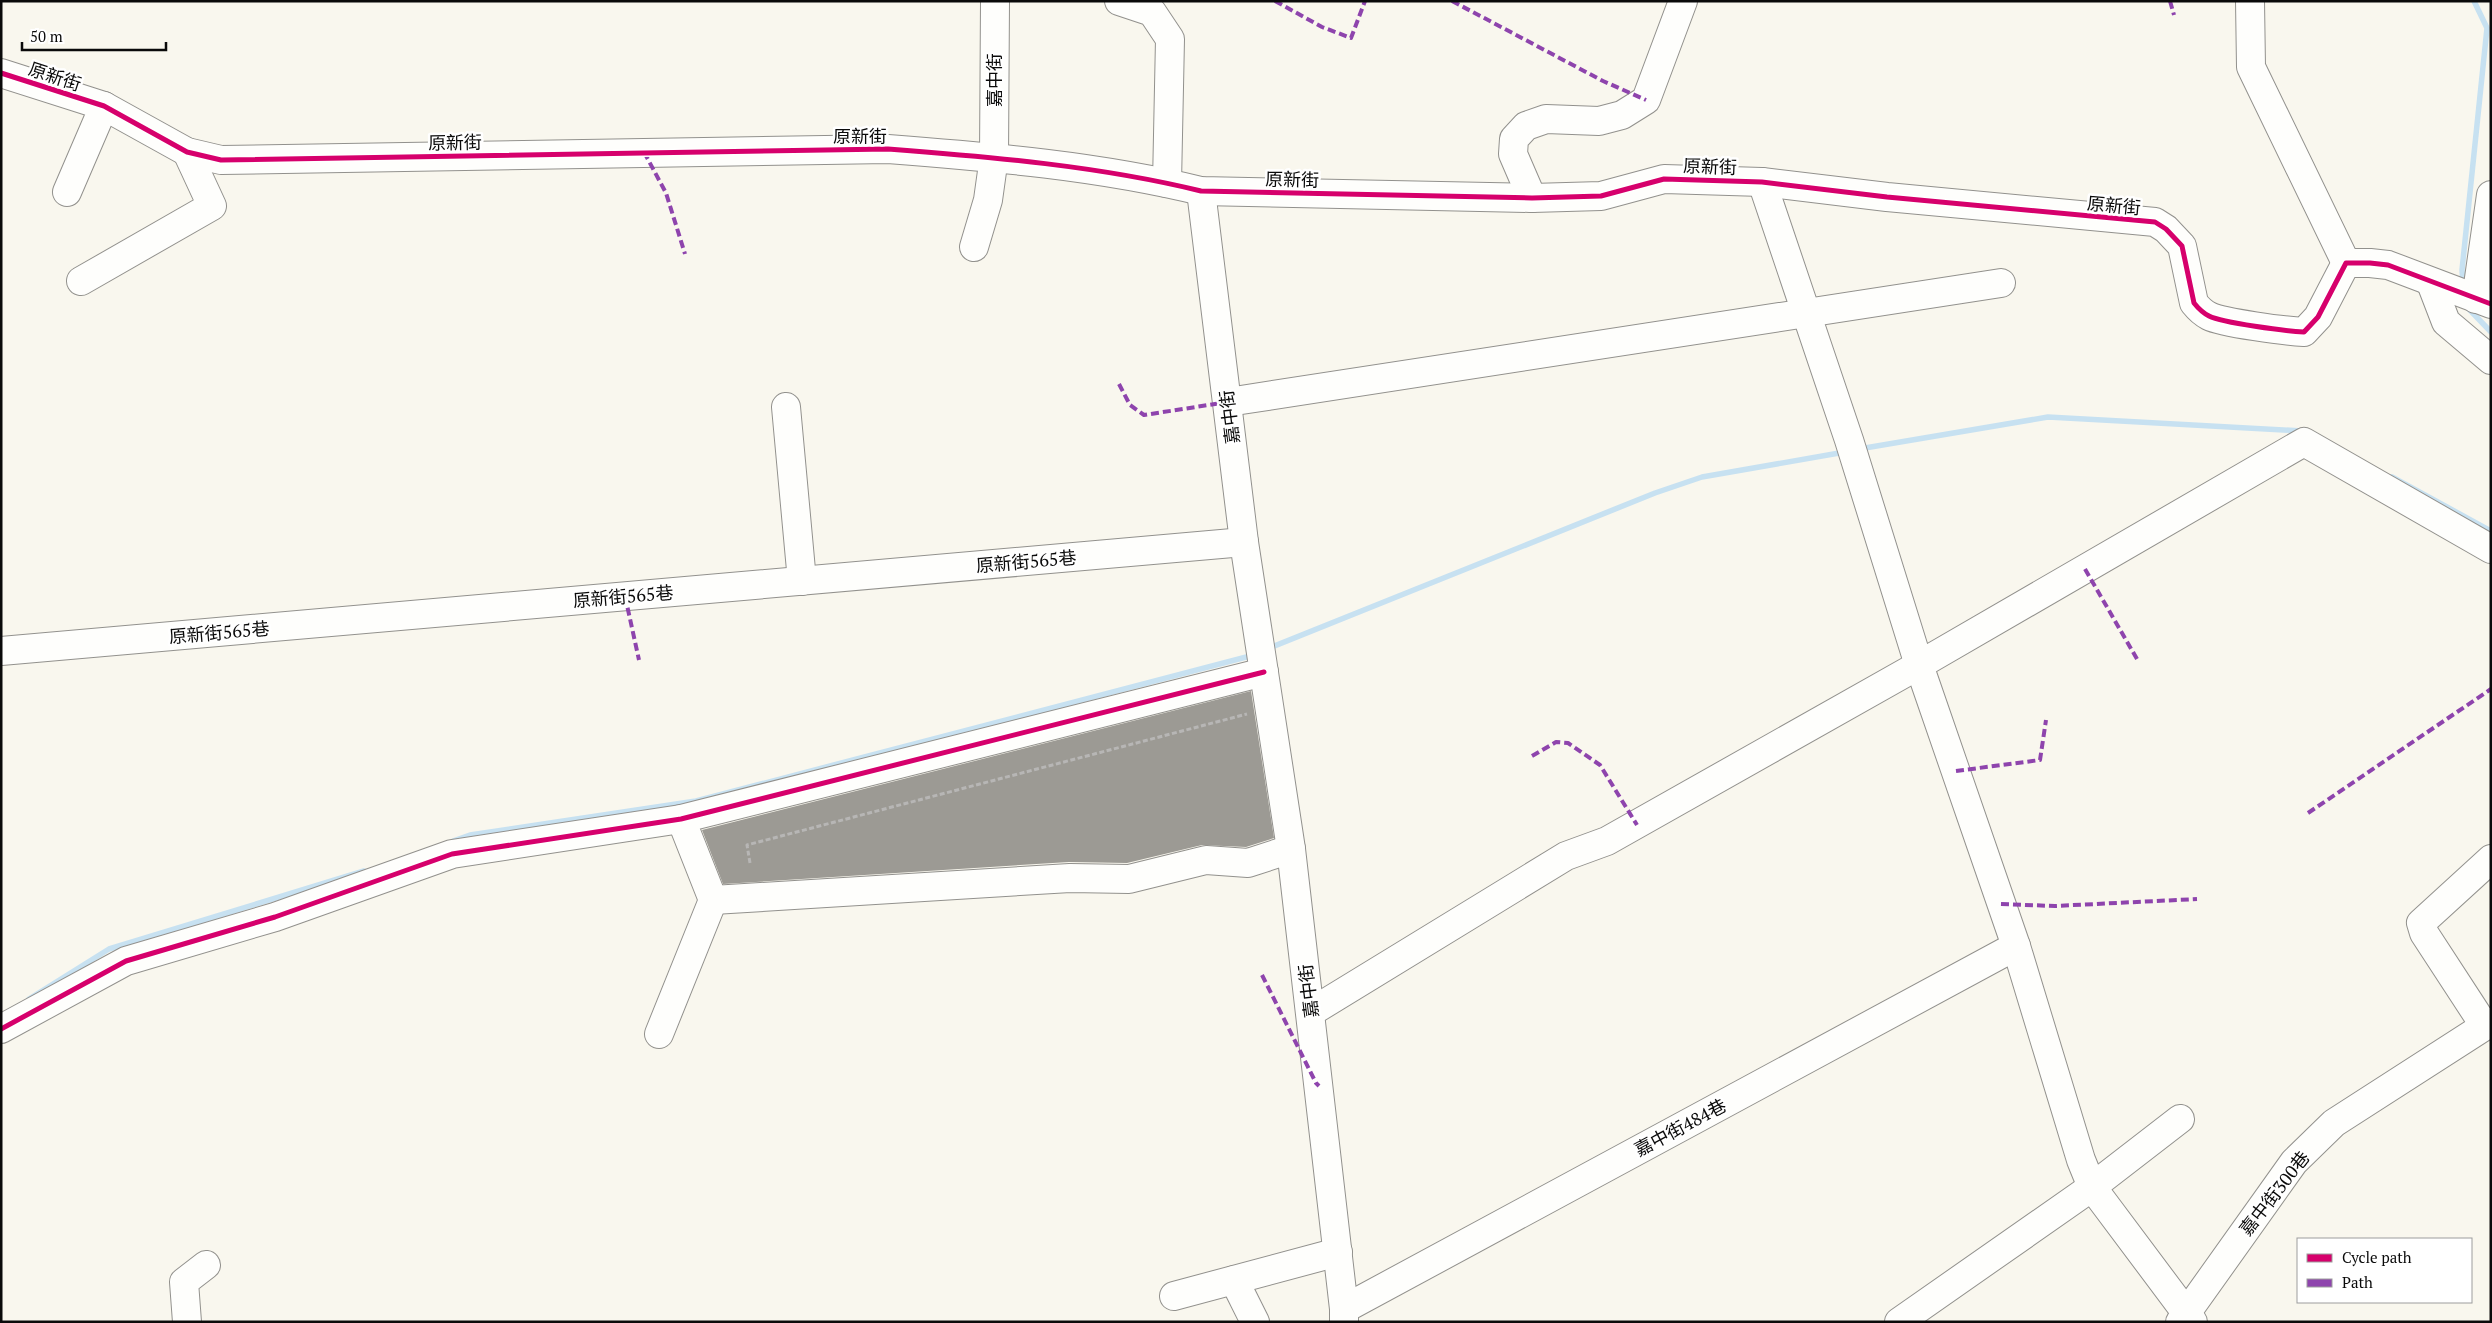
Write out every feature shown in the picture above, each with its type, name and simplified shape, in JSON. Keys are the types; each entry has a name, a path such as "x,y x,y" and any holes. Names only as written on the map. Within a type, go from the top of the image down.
{"street":[{"name":"嘉中街","path":"974,247 988,200 994,157 995,1"},
{"path":"1119,1 1152,12 1170,39 1167,183"},
{"path":"1532,198 1513,154 1514,139 1526,126 1546,119 1599,121 1622,115 1646,100 1683,1"},
{"path":"2250,1 2252,68 2346,263 2370,262 2388,265 2483,301 2491,195"},
{"name":"原新街","path":"1,73 104,106 187,152 221,160 888,149 994,157 1167,183 1201,191 1532,198 1601,196 1664,179 1762,182 1887,197 2155,222 2166,229 2182,246 2194,303 2199,308 2210,317 2285,331 2304,332 2318,317 2346,263"},
{"path":"67,192 104,106"},
{"path":"81,280 212,206 200,176 187,152"},
{"path":"1762,182 1852,450 1919,665 2016,946 2081,1160 2092,1187 2186,1319"},
{"name":"嘉中街","path":"1201,191 1244,542 1291,849 1344,1315"},
{"path":"1228,402 2001,283"},
{"path":"2437,285 2446,322 2491,360"},
{"path":"786,407 802,581"},
{"path":"1311,1012 1566,856 1607,842 1919,665 2304,442 2491,549"},
{"name":"原新街565巷","path":"1,651 1244,542"},
{"path":"1,1029 126,961 276,917 452,854 681,819 1262,658"},
{"path":"659,1034 713,900 681,819"},
{"path":"713,900 1070,878 1129,879 1206,860 1248,863 1291,849"},
{"path":"2488,1024 2424,933 2421,923 2491,859"},
{"name":"嘉中街484巷","path":"1344,1315 2016,946"},
{"name":"嘉中街300巷","path":"2186,1319 2294,1162 2334,1123 2488,1024"},
{"path":"1898,1322 2092,1187 2180,1119"},
{"path":"1174,1296 1338,1252"},
{"path":"187,1322 184,1282 206,1265"},
{"path":"1234,1280 1255,1322"}],"path":[{"path":"750,863 747,845 1270,708"}],"building":[{"path":"1251,691 1274,838 1246,847 1202,845 1127,863 1069,862 723,884 702,830"}],"waterway":[{"path":"2463,284 2462,270 2487,28 2474,1"},
{"path":"2466,306 2491,332"},
{"path":"1859,449 2048,417 2302,431"},
{"path":"1267,649 1655,493 1702,477 1845,452"},
{"path":"2392,477 2491,531"},
{"path":"453,841 470,835 696,801 1254,655"},
{"path":"29,999 109,949 364,871"}],"marked path":[{"path":"1275,1 1322,27 1351,38 1365,1"},
{"path":"1452,1 1603,81 1646,100"},
{"path":"2170,1 2174,15"},
{"path":"644,152 666,193 685,254"},
{"path":"1119,384 1130,405 1144,415 1228,402"},
{"path":"2085,569 2137,659"},
{"path":"625,596 639,660"},
{"path":"2308,813 2491,689"},
{"path":"1956,771 2040,760 2046,720"},
{"path":"1532,756 1556,742 1568,743 1600,765 1637,825"},
{"path":"2001,904 2055,906 2197,899"},
{"path":"1262,975 1319,1086"}],"cycle path":[{"path":"1,73 104,106 187,152 221,160 888,149 1006,159 1085,169 1163,182 1201,191 1532,198 1601,196 1664,179 1762,182 1887,197 2155,222 2166,229 2182,246 2194,303 2209,316 2240,324 2304,332 2318,317 2346,263 2388,265 2491,304"},
{"path":"1,1029 126,961 275,917 452,854 681,819 1264,672"}]}
